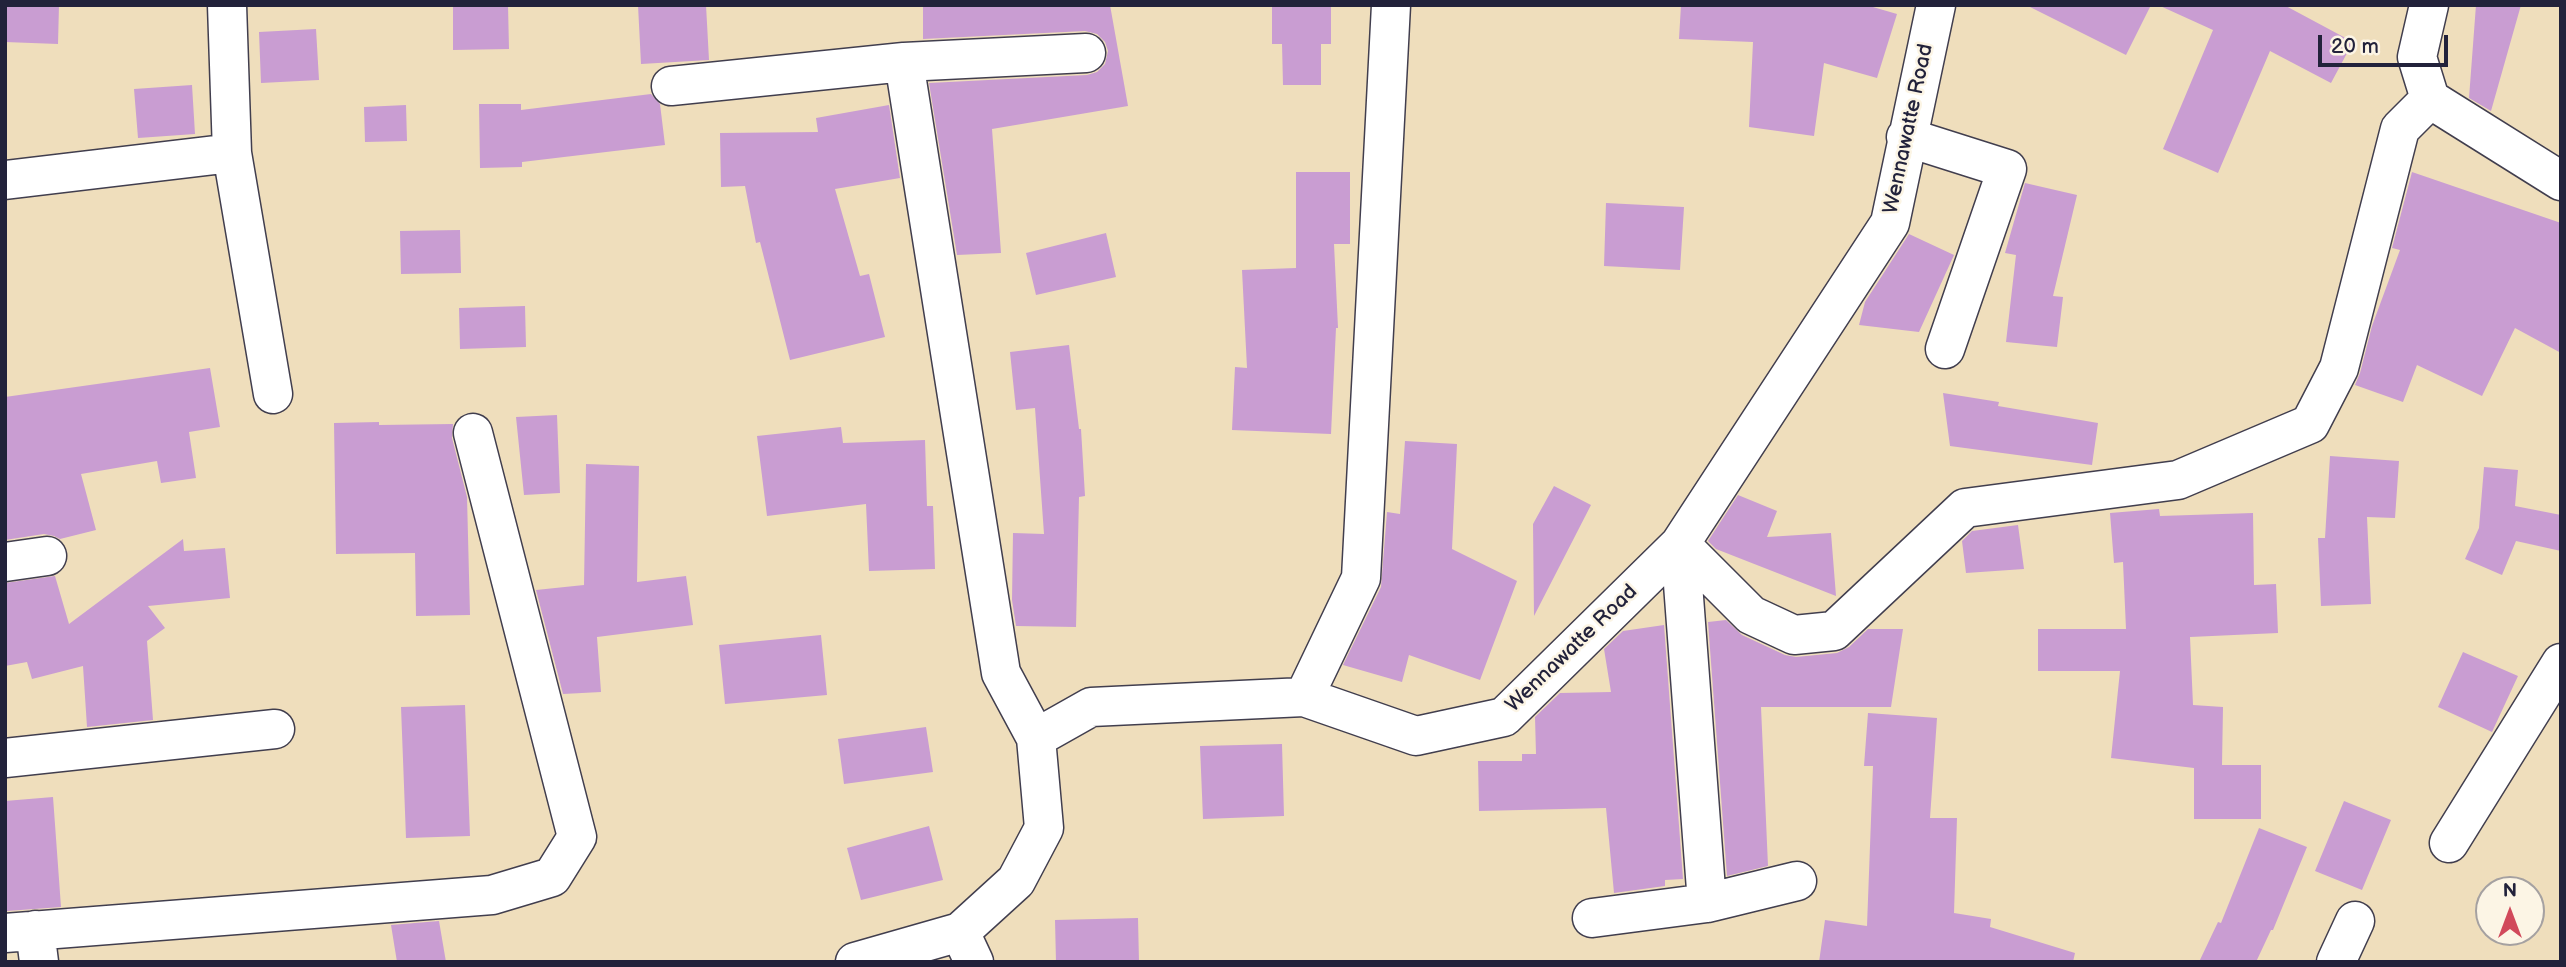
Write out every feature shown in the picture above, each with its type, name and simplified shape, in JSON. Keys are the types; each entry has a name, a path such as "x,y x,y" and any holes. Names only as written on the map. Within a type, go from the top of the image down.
{"street":[{"path":"227,5 233,153 273,394"},
{"path":"1304,696 1361,578 1391,5"},
{"name":"Wennawatte Road","path":"1036,738 1091,706 1304,696 1416,736 1504,716 1680,544 1890,223 1906,137 1936,5"},
{"path":"2430,5 2417,57 2430,99 2561,181"},
{"path":"671,86 904,61 1086,53"},
{"path":"855,962 967,947 1016,881 1044,828 1036,738 1001,673 904,61"},
{"path":"1680,544 1751,615 1794,635 1834,631 1965,508 2178,480 2310,424 2339,368 2400,129 2430,99"},
{"path":"1906,137 2007,169 1945,349"},
{"path":"5,180 233,153"},
{"path":"27,942 492,895 552,877 576,837 473,433"},
{"path":"1680,544 1707,903"},
{"path":"5,562 47,556"},
{"path":"2449,843 2561,663"},
{"path":"5,758 275,729"},
{"path":"1592,918 1707,903 1797,881"},
{"path":"2336,962 2355,921"}],"building":[{"path":"5,5 59,5 58,44 5,42"},
{"path":"453,5 508,5 509,49 453,50"},
{"path":"638,5 706,5 709,60 641,64"},
{"path":"923,5 1110,5 1128,106 992,129 1001,253 957,255 929,83 1087,75 1097,72 1105,64 1108,51 1105,42 1097,34 1085,31 923,39"},
{"path":"1272,5 1331,5 1331,44 1321,44 1321,85 1283,85 1282,44 1272,44"},
{"path":"1681,5 1866,5 1897,14 1877,78 1824,63 1814,136 1749,127 1753,42 1679,39"},
{"path":"2026,5 2151,5 2126,55"},
{"path":"2158,5 2284,5 2353,42 2331,83 2270,51 2218,173 2163,149 2213,30"},
{"path":"2476,5 2521,5 2491,111 2469,98"},
{"path":"316,29 319,80 261,83 259,32"},
{"path":"192,85 195,134 138,138 134,89"},
{"path":"651,94 660,104 665,145 522,162 522,167 480,168 479,104 521,104 521,110"},
{"path":"406,105 407,141 365,142 364,107"},
{"path":"889,105 900,178 835,189 860,276 869,274 885,337 790,360 760,242 756,243 745,186 721,187 720,133 818,132 816,118"},
{"path":"1296,172 1350,172 1350,244 1334,244 1338,328 1331,434 1232,430 1235,367 1247,368 1242,270 1296,268"},
{"path":"2412,172 2561,223 2561,353 2515,328 2482,396 2417,365 2403,402 2355,385 2372,326 2400,250 2392,248"},
{"path":"2025,183 2077,195 2053,296 2063,297 2057,347 2006,342 2016,255 2005,253"},
{"path":"1606,203 1684,207 1680,270 1604,266"},
{"path":"460,230 461,273 401,274 400,231"},
{"path":"1106,233 1116,277 1036,295 1026,253"},
{"path":"1909,234 1954,255 1919,332 1859,325 1865,302"},
{"path":"525,306 526,347 460,349 459,308"},
{"path":"1069,345 1081,429 1085,496 1079,497 1076,627 1016,626 1012,600 1013,533 1044,534 1035,408 1016,410 1010,352"},
{"path":"210,368 220,427 189,432 196,478 161,483 157,461 81,474 96,530 60,539 44,534 5,540 5,397"},
{"path":"1943,393 1999,402 1998,406 2098,423 2092,465 1950,446"},
{"path":"557,415 560,493 524,495 516,417"},
{"path":"379,422 379,425 453,424 452,438 467,497 470,615 416,616 415,553 336,554 334,423"},
{"path":"841,427 843,443 925,440 927,506 933,506 935,569 869,571 866,504 767,516 757,436"},
{"path":"1405,441 1457,444 1452,549 1517,581 1480,680 1409,655 1402,682 1343,665 1381,587 1387,512 1400,514"},
{"path":"2330,456 2399,461 2395,518 2367,517 2371,604 2321,606 2318,538 2325,538"},
{"path":"586,464 639,466 637,582 686,576 693,625 597,637 601,692 563,694 536,590 584,585"},
{"path":"2484,467 2518,470 2515,506 2561,515 2561,551 2516,541 2502,575 2465,559 2479,528"},
{"path":"1554,486 1591,505 1534,616 1533,524"},
{"path":"1738,495 1777,511 1767,537 1831,533 1836,596 1716,549 1708,541"},
{"path":"2159,509 2160,516 2253,513 2254,585 2276,584 2278,633 2190,637 2193,705 2223,707 2222,765 2261,765 2261,819 2194,819 2194,768 2111,758 2120,671 2038,671 2038,629 2126,629 2123,562 2114,563 2110,513"},
{"path":"2018,525 2024,569 1966,573 1962,541 1972,531"},
{"path":"183,539 184,551 225,548 230,598 148,606 165,628 147,641 153,720 87,727 83,666 32,679 27,662 5,666 5,583 55,576 69,624"},
{"path":"1726,620 1742,635 1785,655 1796,657 1837,653 1849,647 1868,629 1903,629 1891,707 1761,707 1768,866 1727,876 1708,622"},
{"path":"1664,625 1683,879 1665,880 1665,886 1614,893 1606,808 1479,811 1478,761 1522,761 1522,754 1536,754 1535,717 1560,693 1611,692 1604,649 1623,631"},
{"path":"821,635 827,695 725,704 719,645"},
{"path":"2463,652 2518,676 2492,732 2438,707"},
{"path":"465,705 470,836 406,838 401,707"},
{"path":"1868,713 1937,718 1930,818 1957,818 1954,913 1991,919 1990,927 2075,953 2073,962 1819,962 1825,920 1867,926 1873,766 1864,766"},
{"path":"926,727 933,772 844,784 838,739"},
{"path":"1282,744 1284,816 1203,819 1200,746"},
{"path":"53,797 61,907 7,911 5,801"},
{"path":"2344,801 2391,820 2362,890 2315,871"},
{"path":"929,826 943,880 861,900 847,848"},
{"path":"2259,828 2307,847 2273,930 2256,962 2199,962 2218,922 2221,923"},
{"path":"1138,918 1139,962 1056,962 1055,920"},
{"path":"439,921 446,962 397,962 391,925"}]}
